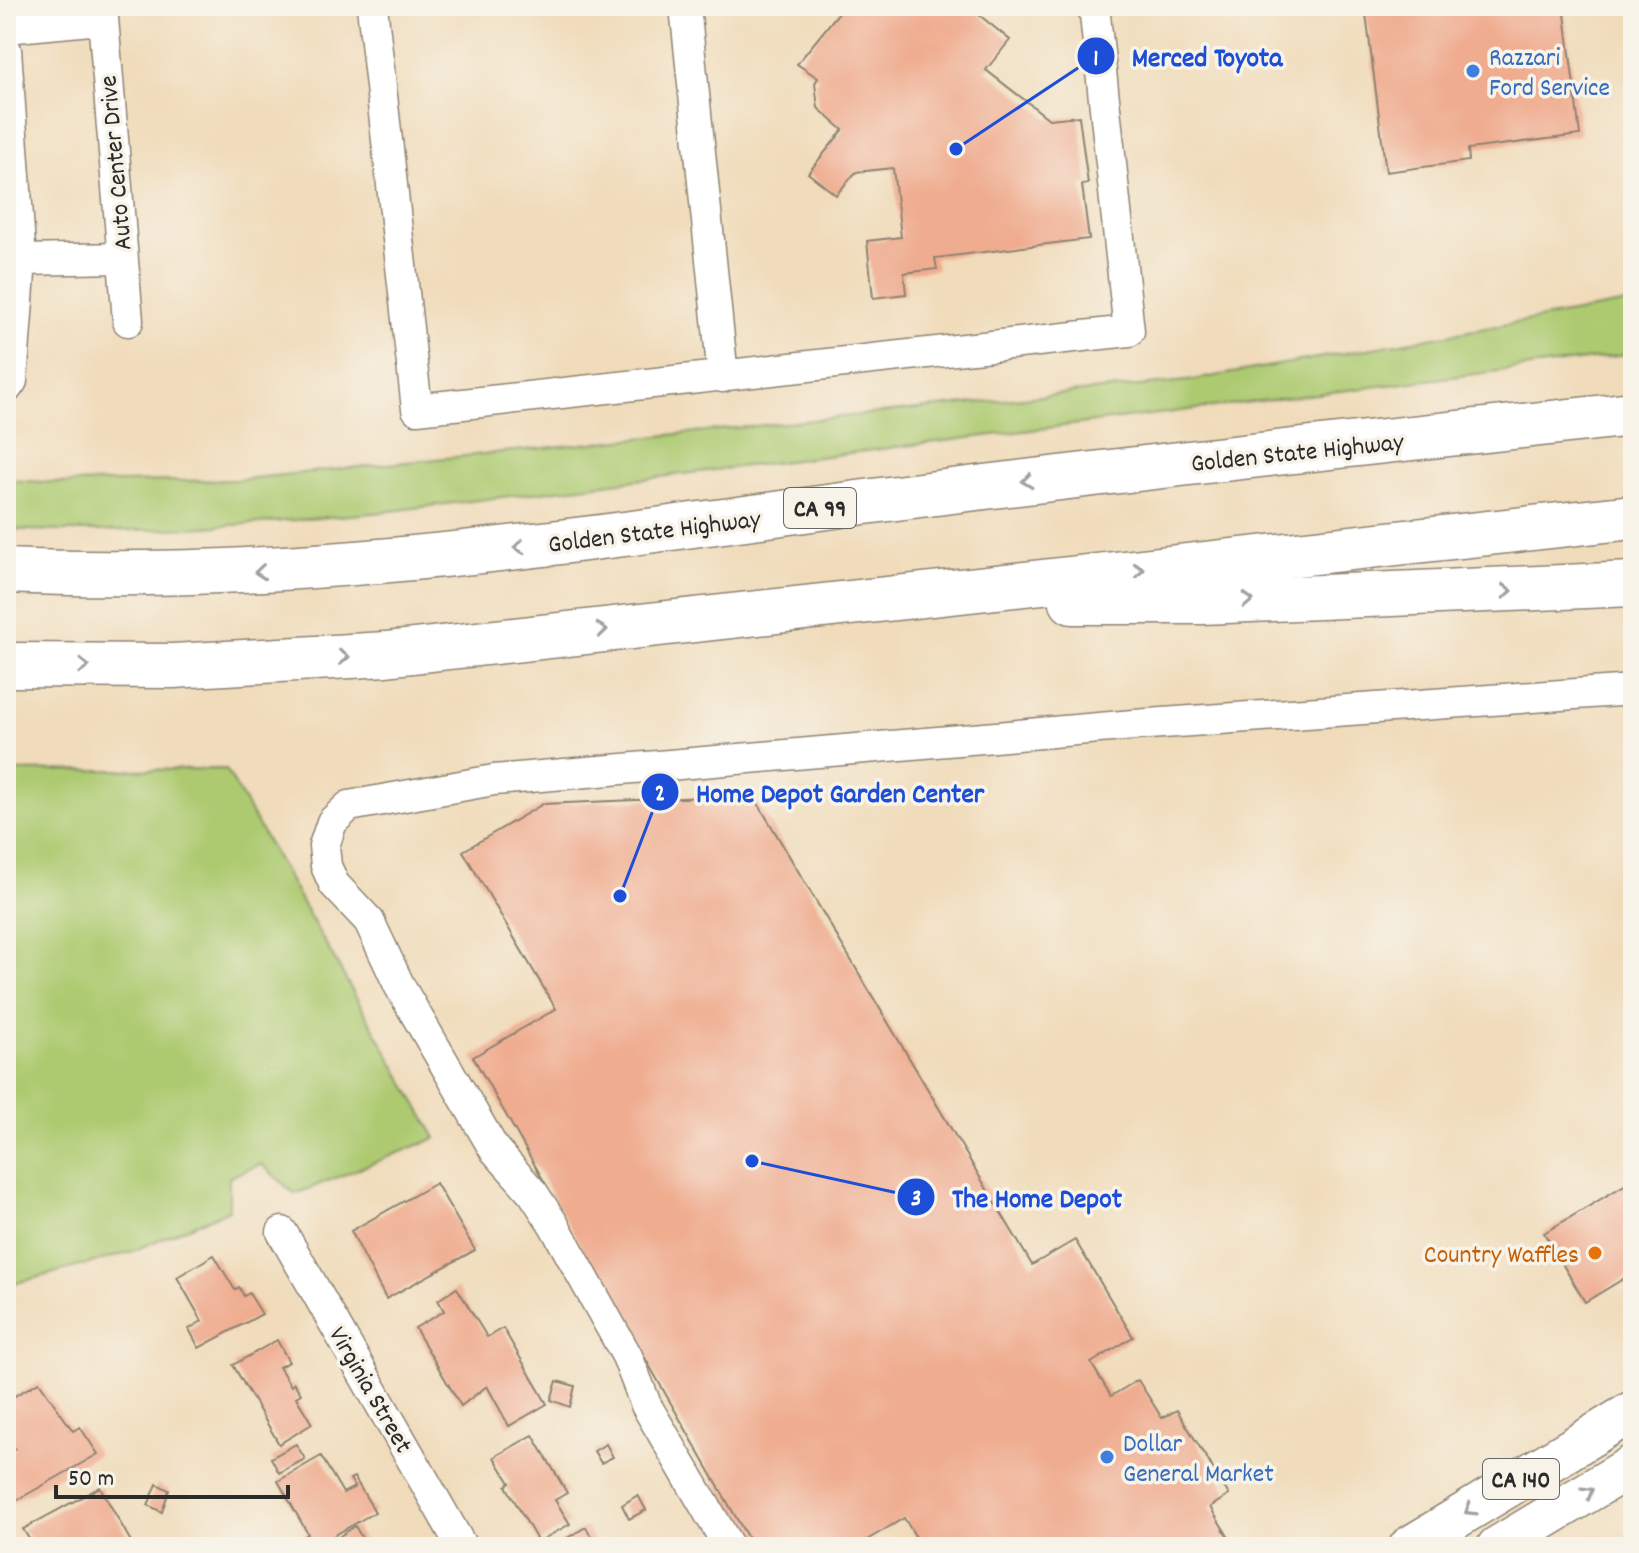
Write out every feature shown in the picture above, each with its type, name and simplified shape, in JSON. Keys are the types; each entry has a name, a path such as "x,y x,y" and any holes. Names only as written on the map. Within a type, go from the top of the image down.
{"highway":[{"path":"1072,475 1633,384"},
{"name":"Golden State Highway","path":"6,571 244,573 449,557 1072,475 1633,414"},
{"path":"6,665 173,666 386,654 1633,517"},
{"path":"834,603 1202,602 1633,584"}],"main road":[{"name":"CA 140","path":"1409,1547 1633,1411"},
{"name":"CA 140","path":"1497,1547 1633,1465"}],"street":[{"path":"372,6 417,409 1129,331 1094,6"},
{"path":"685,6 723,377"},
{"path":"6,28 101,12"},
{"name":"Auto Center Drive","path":"101,12 128,321"},
{"path":"6,50 21,260 12,381 6,389"},
{"path":"21,260 122,258"},
{"path":"729,1547 646,1405 627,1356 554,1225 533,1193 494,1149 400,987 369,921 334,884 326,866 324,846 332,822 349,806 494,780 1134,725 1633,690"},
{"name":"Virginia Street","path":"282,1232 462,1547"}],"green space":[{"path":"1633,302 1633,354 383,512 148,530 6,529 6,480 67,483 235,480 1187,381"},
{"path":"226,769 436,1138 295,1194 261,1164 229,1177 229,1210 128,1253 6,1286 6,771"}],"building":[{"path":"844,6 968,6 1010,40 986,70 1049,119 1079,116 1088,184 1082,185 1089,239 935,258 937,269 904,273 906,294 873,298 867,241 901,237 893,168 856,172 836,195 808,173 843,130 818,108 815,83 818,78 797,64"},
{"name":"Razzari Ford Service","path":"1365,6 1564,6 1580,135 1468,149 1469,161 1386,172"},
{"path":"753,795 1032,1265 1075,1240 1133,1337 1091,1363 1111,1396 1138,1380 1162,1418 1177,1410 1229,1495 1210,1507 1232,1543 1225,1547 922,1547 904,1518 855,1547 753,1547 473,1057 556,1009 463,851 543,804"},
{"name":"Country Waffles","path":"1633,1180 1633,1273 1585,1302 1544,1233"},
{"path":"436,1183 475,1250 386,1299 351,1231"},
{"path":"214,1255 235,1290 239,1287 244,1296 249,1293 262,1314 199,1348 189,1329 202,1321 177,1277"},
{"path":"457,1288 487,1337 503,1328 547,1404 509,1426 487,1386 461,1406 415,1328 444,1311 438,1300"},
{"path":"277,1340 289,1362 279,1367 291,1386 294,1383 301,1394 296,1397 312,1424 279,1444 233,1365"},
{"path":"557,1381 575,1386 570,1407 551,1400"},
{"path":"39,1382 73,1431 80,1427 98,1454 12,1503 6,1493 6,1455 15,1449 6,1434 6,1417 11,1414 6,1401"},
{"path":"533,1435 567,1493 555,1500 570,1524 538,1542 506,1486 510,1483 494,1457"},
{"path":"296,1444 305,1459 279,1473 271,1458"},
{"path":"606,1444 613,1457 601,1463 594,1451"},
{"path":"321,1456 343,1493 355,1487 350,1479 354,1477 375,1512 316,1546 304,1547 299,1539 308,1534 278,1481"},
{"path":"157,1484 169,1490 162,1512 148,1505"},
{"path":"100,1487 134,1547 34,1547 23,1529"},
{"path":"638,1495 646,1510 629,1519 622,1505"},
{"path":"355,1526 365,1543 359,1547 324,1547"},
{"path":"586,1527 597,1547 552,1547"}],"place":[{"name":"Razzari Ford Service","path":"1473,71"},
{"name":"Merced Toyota","path":"956,149"},
{"name":"Home Depot Garden Center","path":"620,896"},
{"name":"The Home Depot","path":"752,1161"},
{"name":"Country Waffles","path":"1595,1253"},
{"name":"Dollar General Market","path":"1107,1457"}]}
